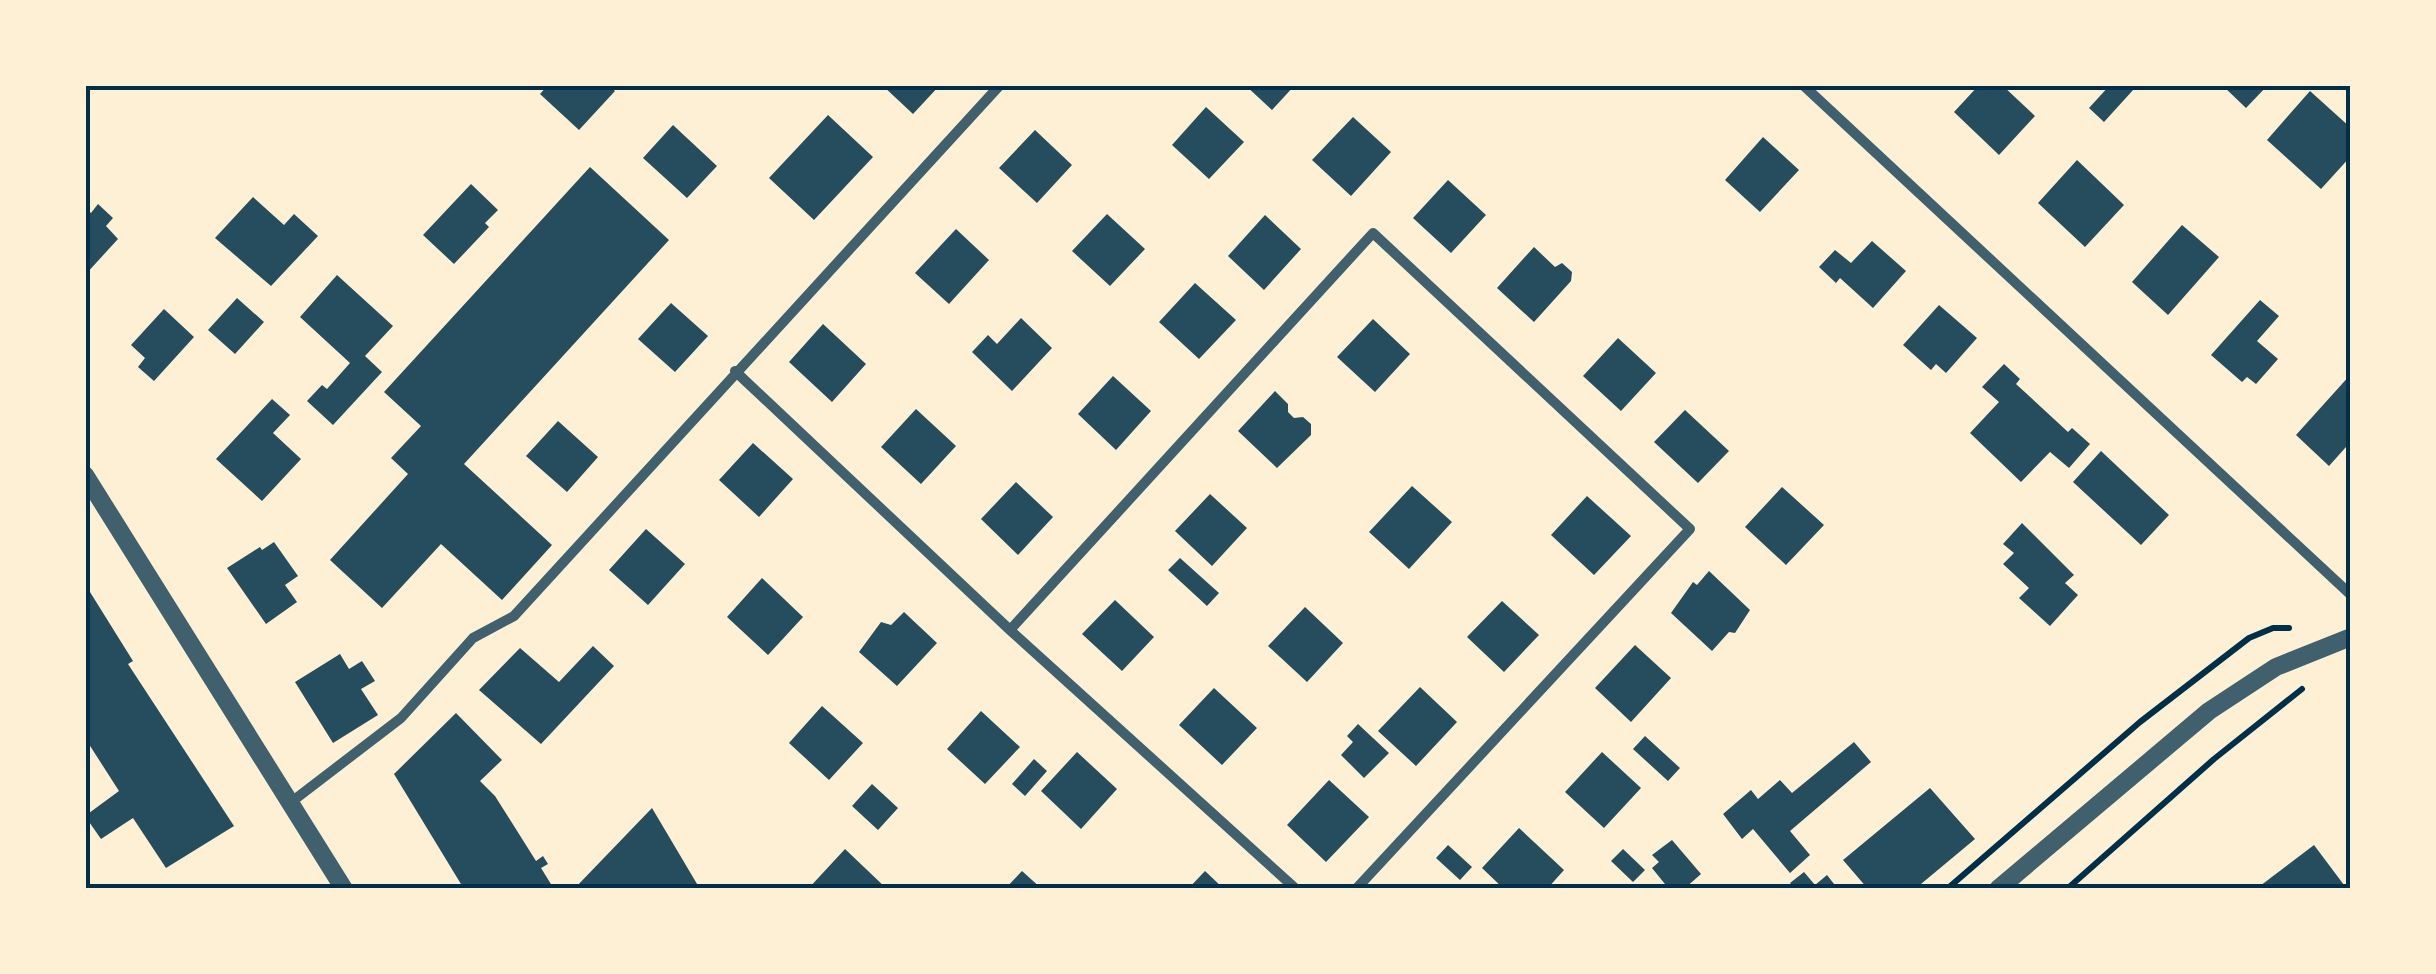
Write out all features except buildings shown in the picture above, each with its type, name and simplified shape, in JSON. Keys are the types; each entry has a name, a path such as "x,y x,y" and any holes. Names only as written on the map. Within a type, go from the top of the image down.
{"street":[{"path":"290,802 401,718 473,638 514,616 1000,85"},
{"path":"1803,85 2351,595"},
{"path":"1010,630 1373,233 1690,529 1356,889"},
{"path":"735,371 1010,630 1296,889"},
{"path":"85,474 344,889"},
{"path":"1998,889 2209,711 2276,667 2351,637"}],"path":[{"path":"2067,889 2214,759 2316,682"}]}
